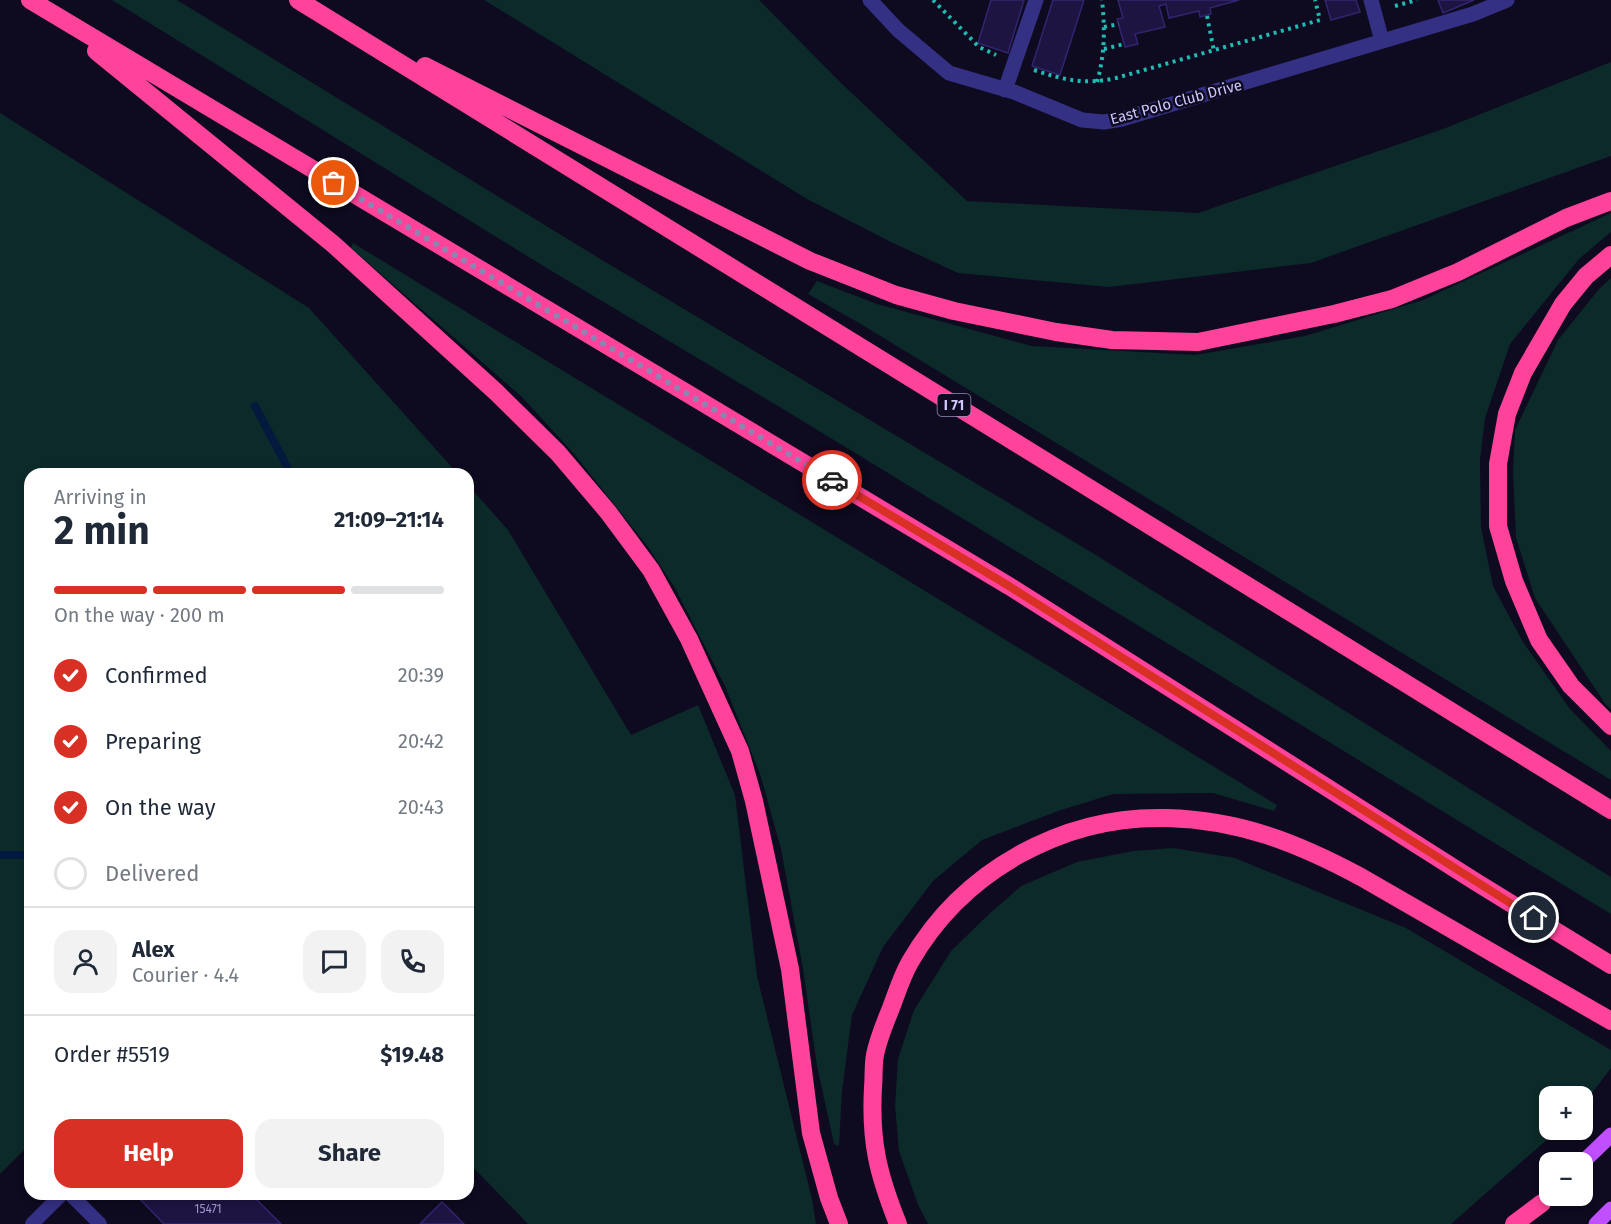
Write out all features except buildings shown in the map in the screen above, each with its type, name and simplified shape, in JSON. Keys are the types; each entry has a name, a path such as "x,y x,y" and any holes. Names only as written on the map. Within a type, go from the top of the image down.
{"highway":[{"path":"30,0 1009,586 1611,965"},
{"path":"304,4 810,261 896,295 954,311 1056,332 1112,340 1198,342 1334,314 1403,295 1458,272 1566,218 1611,201"},
{"name":"I 71","path":"304,4 1611,810"},
{"path":"48,12 333,244 496,392 558,453 608,512 651,570 689,639 740,751 754,801 790,969 811,1133 829,1198 839,1224"},
{"path":"1611,255 1586,276 1563,304 1523,373 1507,414 1498,464 1498,526 1514,581 1539,640 1571,686 1611,726"},
{"path":"898,1224 876,1158 872,1125 873,1091 875,1056 885,1024 910,963 943,916 970,888 1021,853 1054,838 1081,830 1104,824 1167,818 1255,830 1280,838 1361,877 1611,1021"},
{"path":"1514,1224 1539,1204"}],"main road":[{"path":"1593,1152 1611,1134"},
{"path":"1521,1224 1539,1206"},
{"path":"1596,1224 1611,1209"}],"street":[{"name":"East Polo Club Drive","path":"870,0 898,30 949,73 1005,90 1082,120 1104,122 1134,116 1473,14 1506,0"},
{"path":"1005,90 1036,0"},
{"path":"1371,0 1382,41"}],"lane":[{"path":"32,1224 56,1200"},
{"path":"76,1200 99,1224"}],"path":[{"path":"933,0 979,47 1014,63 1057,78 1097,82 1320,21 1315,0"},
{"path":"1097,82 1104,49 1102,0"},
{"path":"1207,16 1214,51"},
{"path":"1104,27 1119,24"},
{"path":"1104,49 1124,44"}],"green space":[{"path":"112,0 177,0 602,260 1091,552 1611,877 1611,914 783,409 545,267"},
{"path":"484,0 759,0 842,84 967,201 1198,213 1443,129 1611,62 1611,156 1311,263 1109,287 958,273 807,199"},
{"path":"0,113 309,308 453,468 24,468 24,1150 0,1174"},
{"path":"1611,213 1611,232 1579,259 1510,344 1485,418 1480,460 1481,527 1493,586 1523,642 1570,709 1611,751 1611,780 808,294 817,281 877,304 1032,346 1195,355 1305,336 1423,300"},
{"path":"353,243 1277,805 1274,811 1213,793 1113,794 1058,811 982,840 933,881 883,947 852,1015 842,1091 839,1146 834,1144 817,1066 803,969 781,849 760,774 725,686 675,588 648,547 575,455 522,397 351,248"},
{"path":"1611,278 1611,709 1606,705 1535,598 1516,538 1513,472 1515,430 1558,340 1599,289"},
{"path":"474,492 508,530 631,735 698,705 735,795 757,976 812,1199 816,1224 528,1224 474,1168"},
{"path":"1173,848 1235,858 1406,928 1611,1050 1611,1068 1593,1092 1593,1086 1539,1086 1539,1140 1547,1140 1451,1224 928,1224 918,1205 899,1151 895,1106 898,1059 914,1010 951,951 1021,886 1077,862 1133,851"}],"waterway":[{"path":"255,406 288,468"},
{"path":"0,855 24,855"}],"way so far":[{"path":"334,183 832,480"}],"route":[{"path":"832,480 1009,586 1534,918"}]}
